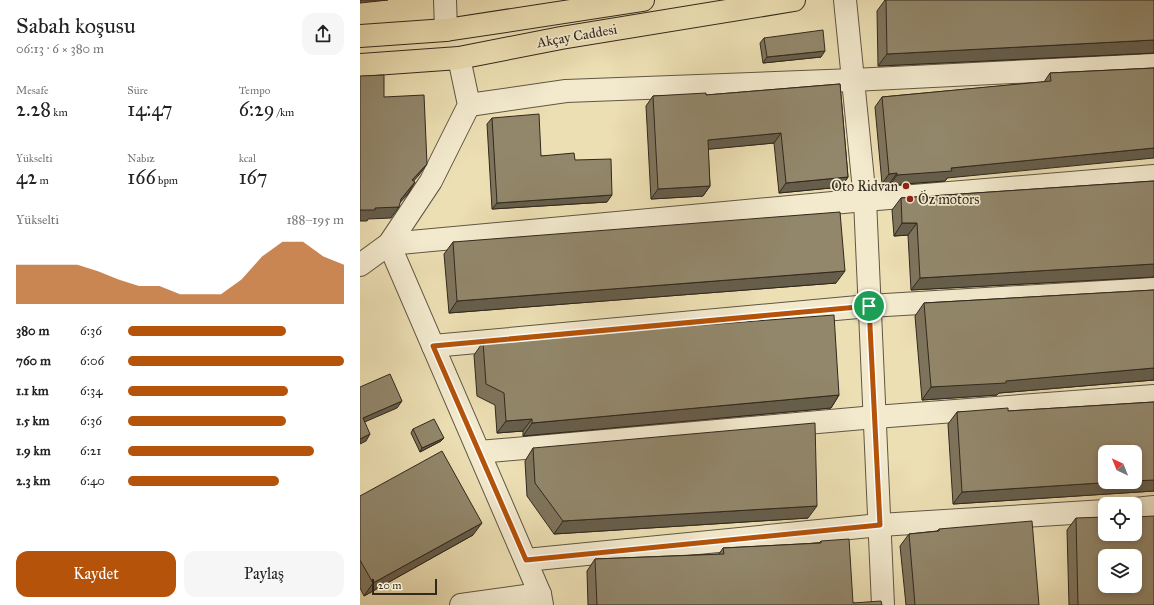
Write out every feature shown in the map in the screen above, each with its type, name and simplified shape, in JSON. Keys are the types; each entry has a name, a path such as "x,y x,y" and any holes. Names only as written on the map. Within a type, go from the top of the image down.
{"main road":[{"name":"Akçay Caddesi","path":"360,36 446,30 643,0"},
{"name":"Akçay Caddesi","path":"360,65 459,58 561,38 794,0"}],"street":[{"path":"445,0 446,30"},
{"path":"845,0 864,200 883,605"},
{"path":"360,265 389,244 431,181 469,105 459,58"},
{"path":"469,105 566,91 853,80 1154,65"},
{"path":"389,244 864,200 1154,176"},
{"path":"389,244 526,560 541,600 461,605"},
{"path":"433,346 869,306 1154,289"},
{"path":"479,452 875,417 1154,396"},
{"path":"1142,508 1154,507"},
{"path":"526,560 880,525 1098,510"}],"building":[{"path":"886,0 1154,0 1154,40 887,54"},
{"path":"823,30 825,51 767,57 764,38"},
{"path":"1154,68 1154,148 951,168 952,171 897,175 897,173 889,174 882,97 1051,81 1050,73"},
{"path":"384,75 384,97 424,95 427,164 412,180 415,182 401,199 399,207 360,210 360,76"},
{"path":"840,84 848,177 786,183 781,133 708,140 710,186 658,189 653,96 706,93 706,95"},
{"path":"539,114 541,156 574,153 575,160 611,159 612,195 497,203 492,118"},
{"path":"1154,181 1154,264 920,278 917,223 902,223 901,198"},
{"path":"840,212 845,271 457,301 453,242"},
{"path":"1154,290 1154,368 1006,381 1006,383 931,387 924,303"},
{"path":"834,315 839,395 532,423 532,419 506,421 504,393 486,384 483,342"},
{"path":"390,374 402,401 363,418 370,434 360,439 360,387"},
{"path":"1154,402 1154,480 1142,481 1142,445 1098,445 1098,483 962,492 957,412 1008,408 1008,411"},
{"path":"434,419 444,438 422,448 413,429"},
{"path":"815,423 817,506 563,521 535,483 533,448"},
{"path":"442,451 482,523 373,583 360,560 360,496"},
{"path":"1154,516 1154,605 1078,605 1076,518 1098,517 1098,541 1142,541 1142,517"},
{"path":"1032,521 1039,605 915,605 909,534 939,531 939,529"},
{"path":"849,539 853,603 881,601 882,605 597,605 595,559 724,554 723,548 821,543 821,541"}],"place":[{"name":"Oto Ridvan","path":"906,186"},
{"name":"Öz motors","path":"910,199"}],"route":[{"path":"869,306 880,525 526,560 433,346 869,306"}]}
